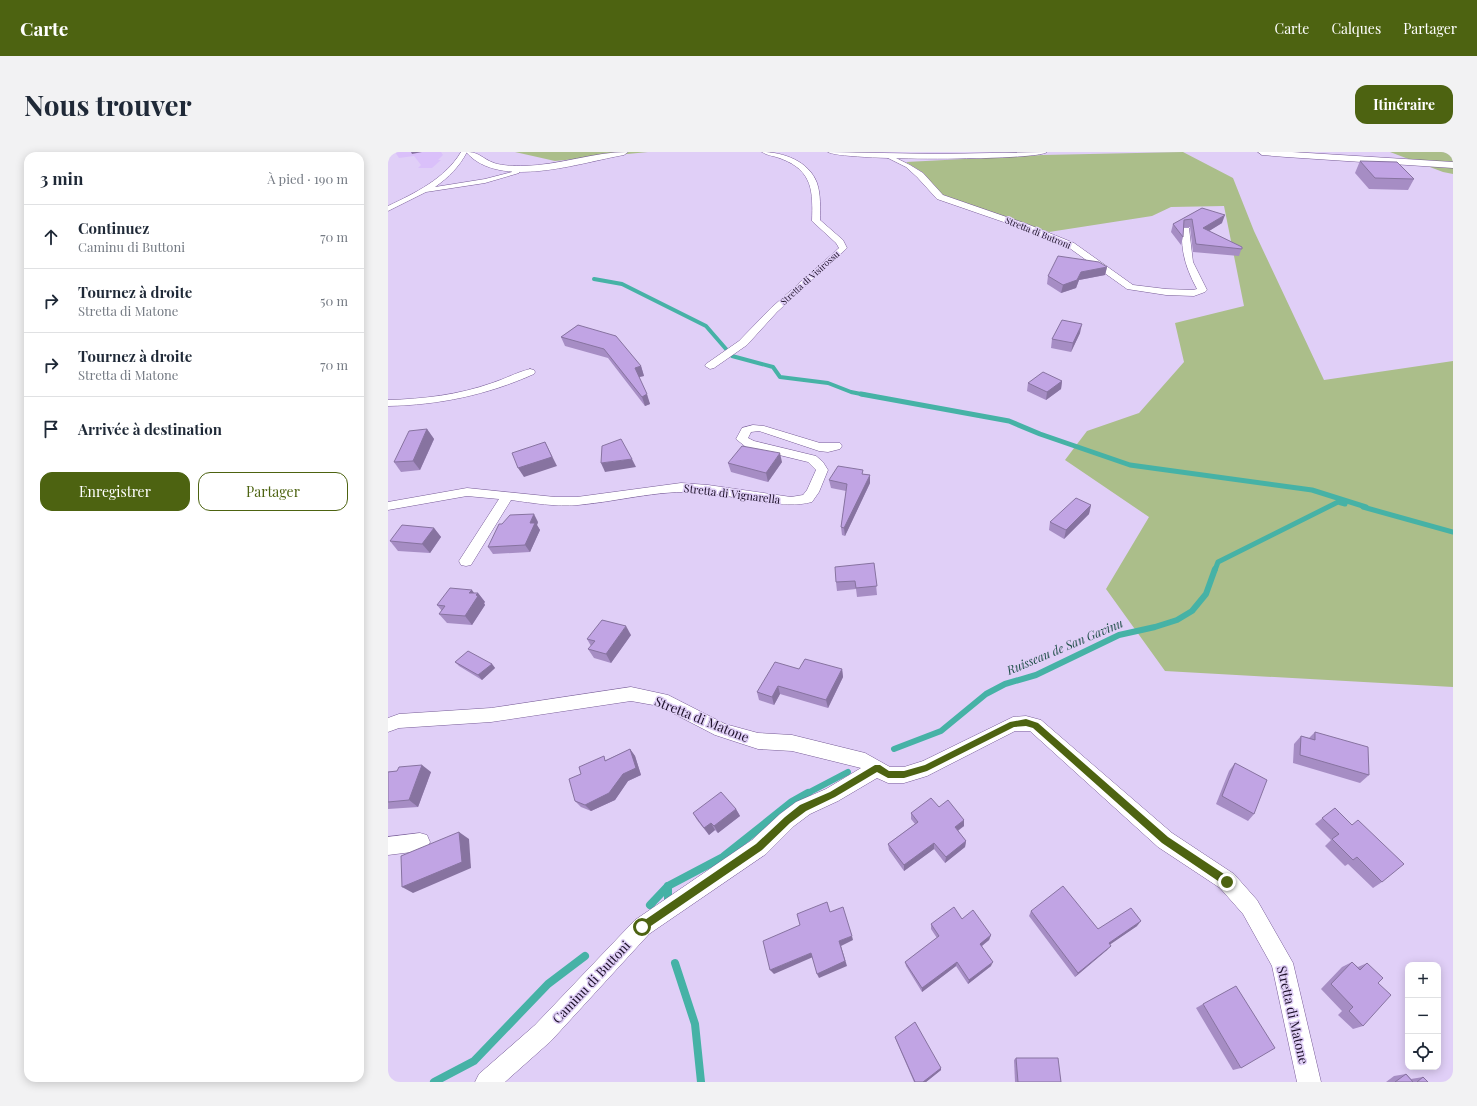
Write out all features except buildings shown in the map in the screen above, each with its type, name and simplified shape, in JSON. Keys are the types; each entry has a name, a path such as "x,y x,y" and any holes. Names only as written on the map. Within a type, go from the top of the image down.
{"street":[{"path":"388,209 426,190 446,174 462,158 464,152"},
{"path":"470,152 492,165 515,171"},
{"path":"426,190 485,182 515,171 624,152"},
{"name":"Stretta di Visirossu","path":"710,366 743,343 774,310 843,248 840,242 822,228 816,221 813,181 800,165 793,160 765,152"},
{"path":"832,152 888,156 998,156 1043,152"},
{"path":"1262,152 1328,158 1396,160 1453,165"},
{"name":"Stretta di Butroni","path":"888,156 908,166 920,175 940,197 1024,226 1071,245 1130,287 1166,292 1194,293 1202,290 1189,267 1185,241 1186,230"},
{"path":"388,403 432,401 454,397 516,379 530,372"},
{"name":"Stretta di Vignarella","path":"388,506 467,492 555,501 576,501 681,487 708,489 791,501 807,499 813,492 822,470 819,465 812,459 750,444 742,439 746,430 760,428 819,447 828,448 836,446"},
{"path":"466,561 508,495"},
{"name":"Stretta di Matone","path":"388,725 399,721 491,715 631,694 662,700 721,730 758,742 792,742 865,761 888,775 904,775 927,768 1013,724 1026,722 1035,725 1165,840 1227,882 1250,907 1282,963 1309,1082"},
{"name":"Caminu di Buttoni","path":"487,1082 542,1033 642,927 759,847 787,820 803,808 832,795 878,768"},
{"path":"388,846 420,842"}],"shaded area":[{"path":"395,152 441,152 443,155 438,160 441,160 432,168 418,168 421,165 414,156 399,158"}],"green space":[{"path":"515,152 648,152 555,161"},
{"path":"1183,152 1233,178 1254,231 1324,380 1453,361 1453,687 1165,671 1106,589 1149,517 1065,460 1087,431 1139,413 1184,362 1175,323 1244,306 1224,206 1171,207 1152,216 1049,232 943,195 922,172 906,162 1043,155"},
{"path":"1390,152 1453,152 1453,174 1443,172"}],"waterway":[{"path":"594,279 622,284 706,326 726,349"},
{"path":"732,356 773,367 780,377 828,383 851,392 861,394"},
{"path":"861,394 1009,421 1040,434 1130,465 1312,490 1366,507"},
{"path":"861,394 866,395"},
{"name":"Ruisseau de San Gavinu","path":"1215,570 1218,562 1338,502 1345,504"},
{"name":"Ruisseau de San Gavinu","path":"1363,507 1453,532"},
{"name":"Ruisseau de San Gavinu","path":"894,749 941,731 986,694 1005,684 1036,675 1119,635 1155,627 1177,620 1192,611 1206,594 1215,569"},
{"name":"Ruisseau de San Gavinu","path":"806,794 848,772"},
{"name":"Ruisseau de San Gavinu","path":"668,886 723,857 792,802 808,793"},
{"name":"Ruisseau de San Gavinu","path":"650,905 668,886"},
{"path":"668,886 668,899"},
{"name":"Ruisseau de San Gavinu","path":"434,1082 474,1061 548,984 585,956"},
{"path":"675,963 695,1024 701,1082"}],"route":[{"path":"642,927 759,847 787,820 803,808 832,795 878,768 888,775 904,775 927,768 1013,724 1026,722 1035,725 1165,840 1227,882"}]}
